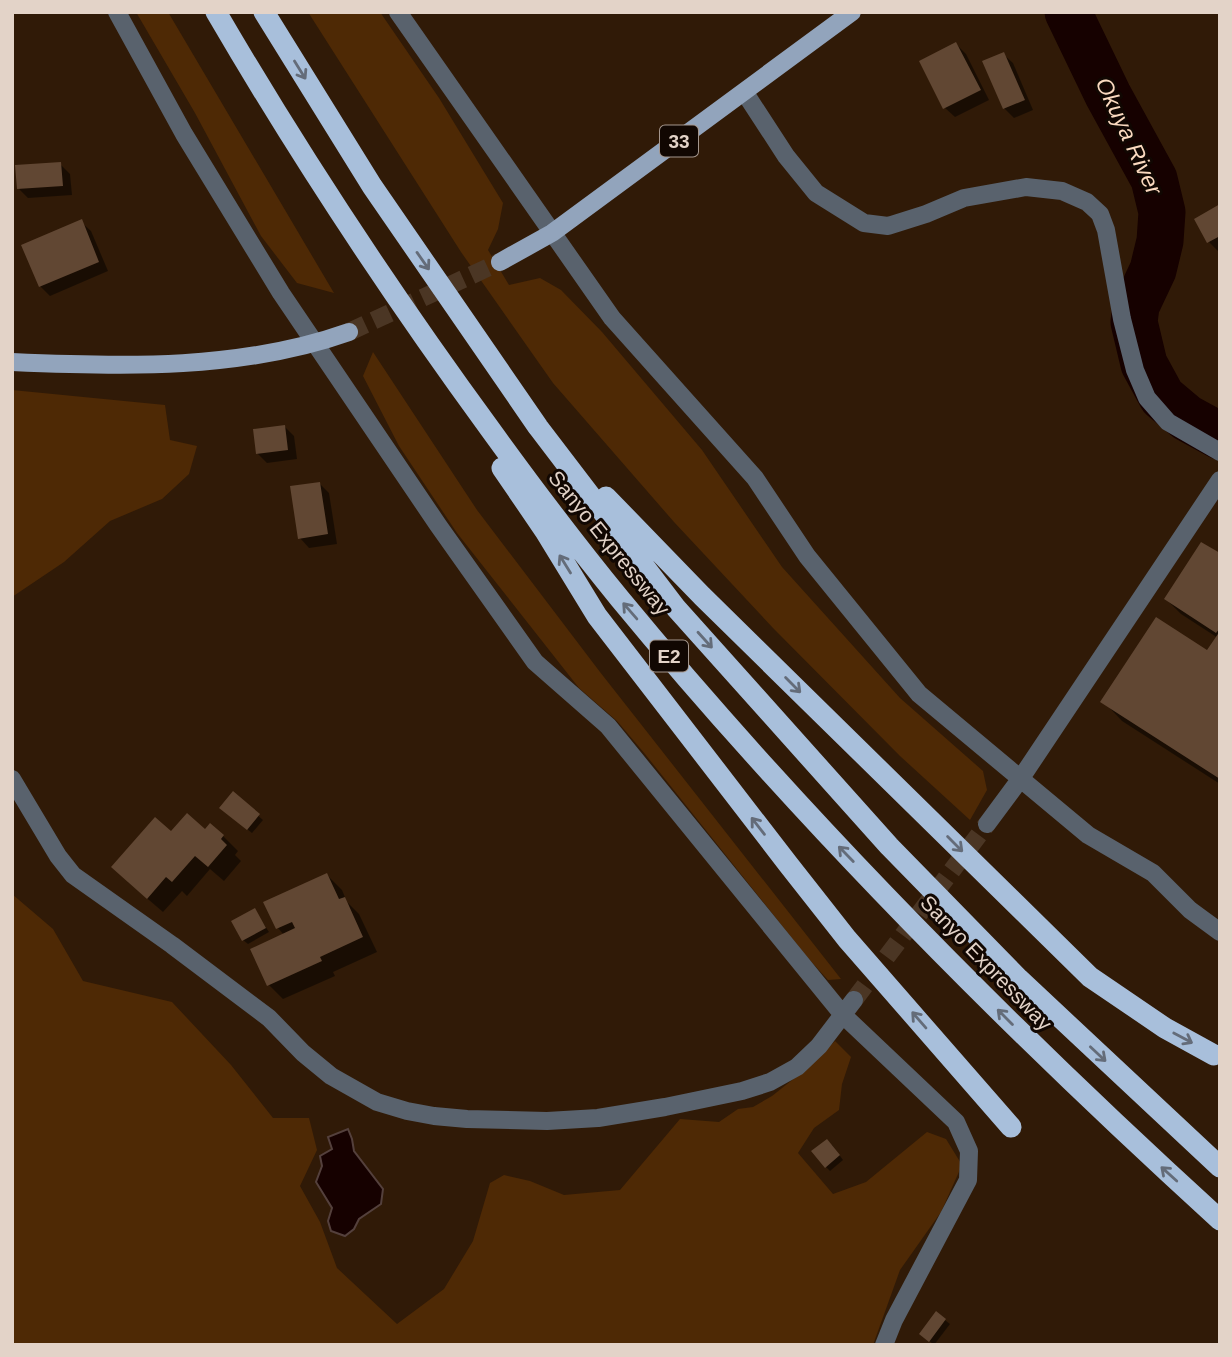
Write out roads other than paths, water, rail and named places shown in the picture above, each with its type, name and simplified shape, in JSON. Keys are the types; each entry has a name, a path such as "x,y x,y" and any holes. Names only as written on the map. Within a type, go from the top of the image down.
{"highway":[{"name":"Sanyo Expressway","path":"216,12 337,209 466,396 542,500 620,599 799,806 1044,1057 1220,1220"},
{"name":"Sanyo Expressway","path":"264,12 372,186 538,427 676,608 889,846 1019,979 1220,1167"},
{"path":"466,396 499,464 545,531 597,616 847,939 1012,1127"},
{"path":"538,427 712,605 1090,977 1165,1028 1214,1055"}],"main road":[{"name":"33","path":"500,262 552,233 852,12"},
{"path":"12,362 171,364 259,356 317,344 349,332"}],"street":[{"path":"117,12 184,134 281,293 438,525 535,662 608,726 843,1015 956,1122 969,1152 968,1180 894,1320 884,1345"},
{"path":"398,12 612,318 755,478 807,556 919,694 1088,835 1153,873 1190,910 1220,932"},
{"path":"745,93 786,156 816,193 864,223 888,226 926,215 964,198 1026,187 1062,191 1087,202 1100,214 1106,230 1122,319 1135,370 1147,398 1168,422 1220,452"},
{"path":"987,824 1021,778 1220,480"},
{"path":"12,779 58,856 73,875 269,1018 303,1053 331,1076 377,1102 407,1111 467,1119 547,1121 598,1118 742,1091 771,1082 797,1067 819,1046 854,1000"}],"waterway":[{"name":"Okuya River","path":"1068,12 1108,95 1154,179 1162,212 1160,241 1153,270 1136,306 1134,322 1144,364 1162,397 1187,418 1220,436"}],"tunnel":[{"path":"349,332 500,262"},
{"path":"854,1000 987,824"}]}
